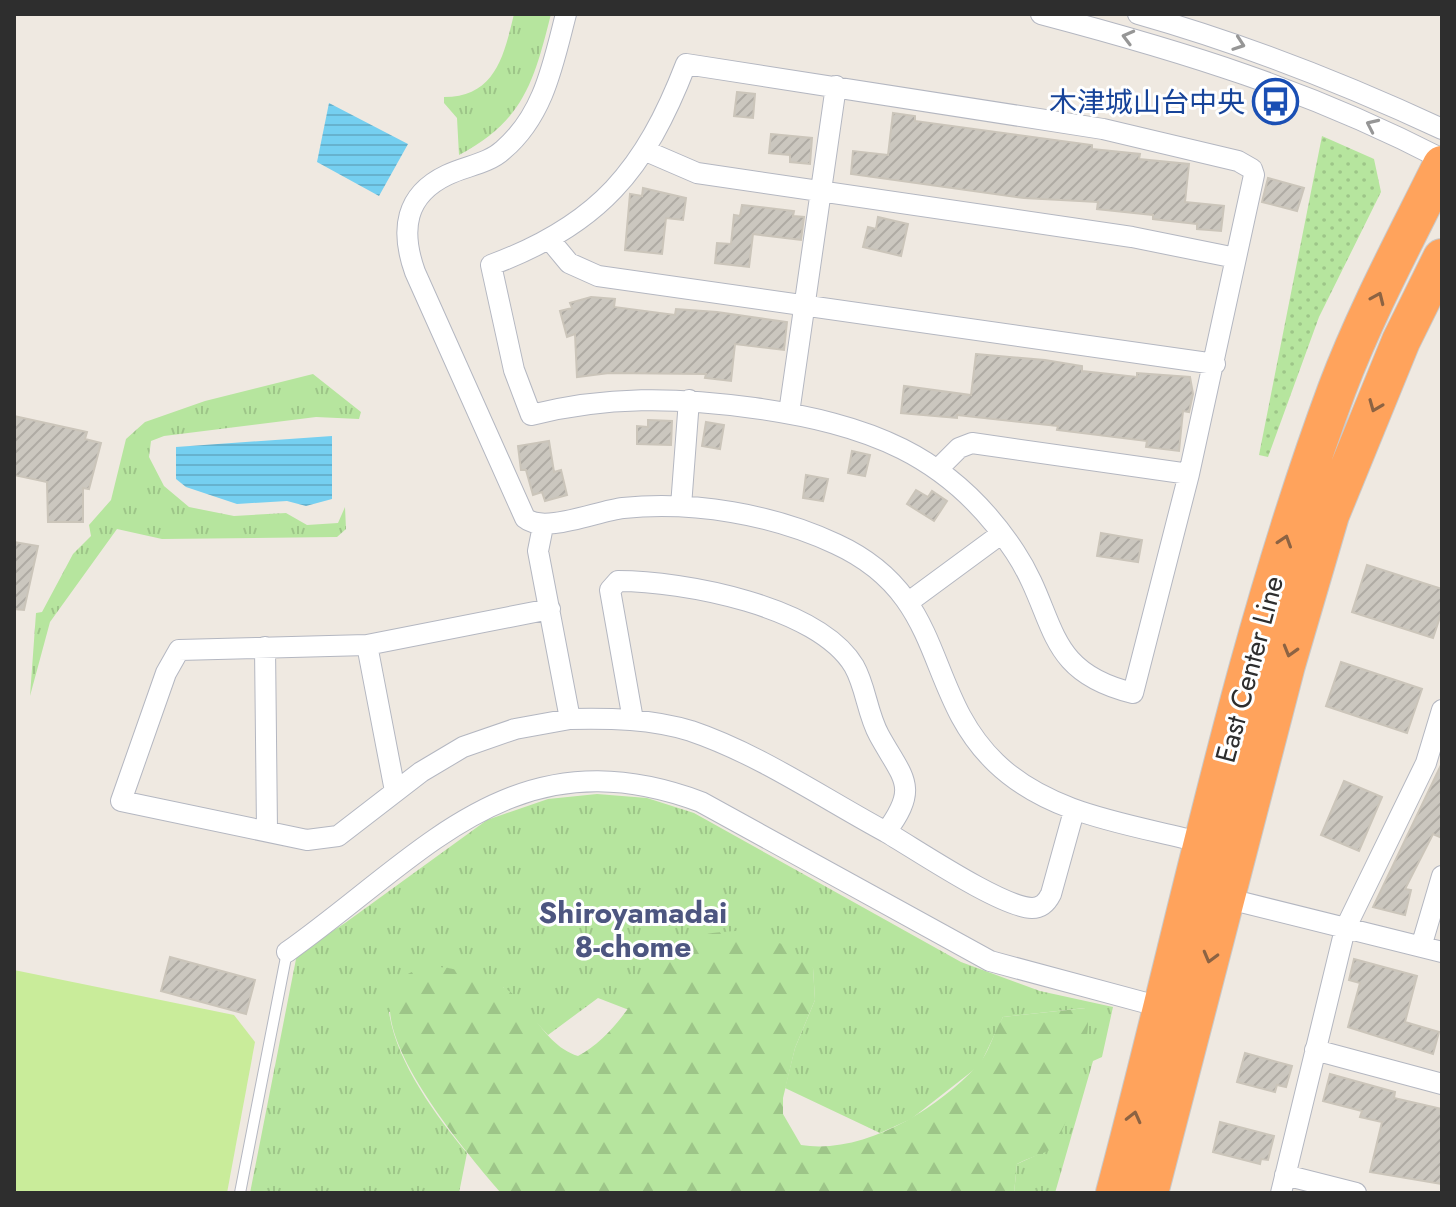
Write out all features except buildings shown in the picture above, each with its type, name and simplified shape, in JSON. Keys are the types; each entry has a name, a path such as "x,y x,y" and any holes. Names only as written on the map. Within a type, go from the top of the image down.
{"highway":[{"name":"East Center Line","path":"1115,1193 1270,589 1333,400 1442,162"},
{"name":"East Center Line","path":"1149,1193 1286,665 1330,515 1401,341 1442,258"}],"street":[{"path":"566,14 541,103 502,151 447,175 420,193 408,214 405,232 415,272 525,518 543,526 610,510 681,506 745,515 824,538 868,562 910,601 930,638 954,703 984,751 1013,778 1074,811 1203,843"},
{"path":"1041,14 1191,54 1306,95 1442,162"},
{"path":"1138,14 1212,35 1320,73 1442,129"},
{"path":"686,64 836,86 1103,129 1248,165 1254,175 1215,364 1133,693 1097,682 1066,657 1029,576 989,517 938,469 874,435 789,413 689,400 593,402 531,415 514,370 491,265 550,240 603,203 646,151 667,113 686,64"},
{"path":"789,413 836,86"},
{"path":"646,151 697,173 1132,237 1236,258"},
{"path":"550,240 569,263 587,273 969,332 1215,364"},
{"path":"681,506 689,400"},
{"path":"938,469 959,448 972,443 1189,474"},
{"path":"543,526 538,551 570,719"},
{"path":"910,601 1001,534"},
{"path":"633,720 610,590 618,581 678,585 780,611 823,634 854,667 877,731 905,779 906,801 886,832"},
{"path":"550,609 367,645 185,648 174,654 121,801 327,840 338,836 395,791 463,747 515,729 570,719 633,720 692,732 736,751 995,894 1032,908 1043,905 1051,894 1074,811"},
{"path":"367,645 395,791"},
{"path":"265,647 267,830"},
{"path":"1356,1193 1283,1184 1345,929 1426,763 1442,710"},
{"path":"287,952 460,820 520,792 546,785 625,782 652,786 701,802 990,961 1161,1007"},
{"path":"1421,947 1442,876"},
{"path":"1225,898 1442,952"},
{"path":"1315,1050 1442,1084"}],"lane":[{"path":"240,1193 287,952"}],"green space":[{"path":"514,14 551,14 532,79 512,113 498,128 459,155 457,118 444,103 444,97 475,90 486,82 501,59"},
{"path":"1322,136 1374,159 1381,192 1319,317 1268,457 1259,455"},
{"path":"313,374 361,412 359,419 316,417 164,436 151,441 149,457 164,486 189,507 234,516 286,513 307,525 338,523 345,507 346,529 337,537 162,539 117,529 50,622 30,696 36,613 42,612 73,554 91,536 89,525 111,500 126,439 145,422 205,401"},
{"path":"597,794 647,798 694,813 961,962 1040,991 1113,1007 1102,1057 1093,1061 1055,1193 1014,1193 1017,1164 1050,1149 1085,1008 1003,1017 980,1065 911,1119 880,1133 785,1088 795,1048 815,1000 813,968 672,954 629,1010 598,998 548,1035 503,987 389,1012 408,1068 430,1105 467,1153 459,1193 250,1193 297,954 487,820 548,799"},
{"path":"736,931 786,945 813,968 815,1000 795,1048 783,1098 783,1114 801,1145 849,1143 897,1126 920,1113 977,1066 1003,1017 1086,1008 1087,1035 1079,1080 1058,1140 1051,1149 1017,1164 1014,1193 501,1193 420,1087 402,1053 391,1022 391,995 405,976 423,968 450,968 503,987 522,1003 556,1043 578,1056 612,1029 667,959 682,946 700,936"},
{"path":"14,970 234,1015 255,1042 227,1193 14,1193"}],"water":[{"path":"329,103 408,144 379,196 317,162"},
{"path":"332,436 332,499 306,506 287,501 237,504 186,487 176,479 176,447"}],"place":[{"name":"木津城山台中央","path":"1276,102"}],"district":[{"name":"Shiroyamadai 8-chome","path":"633,930"}]}
